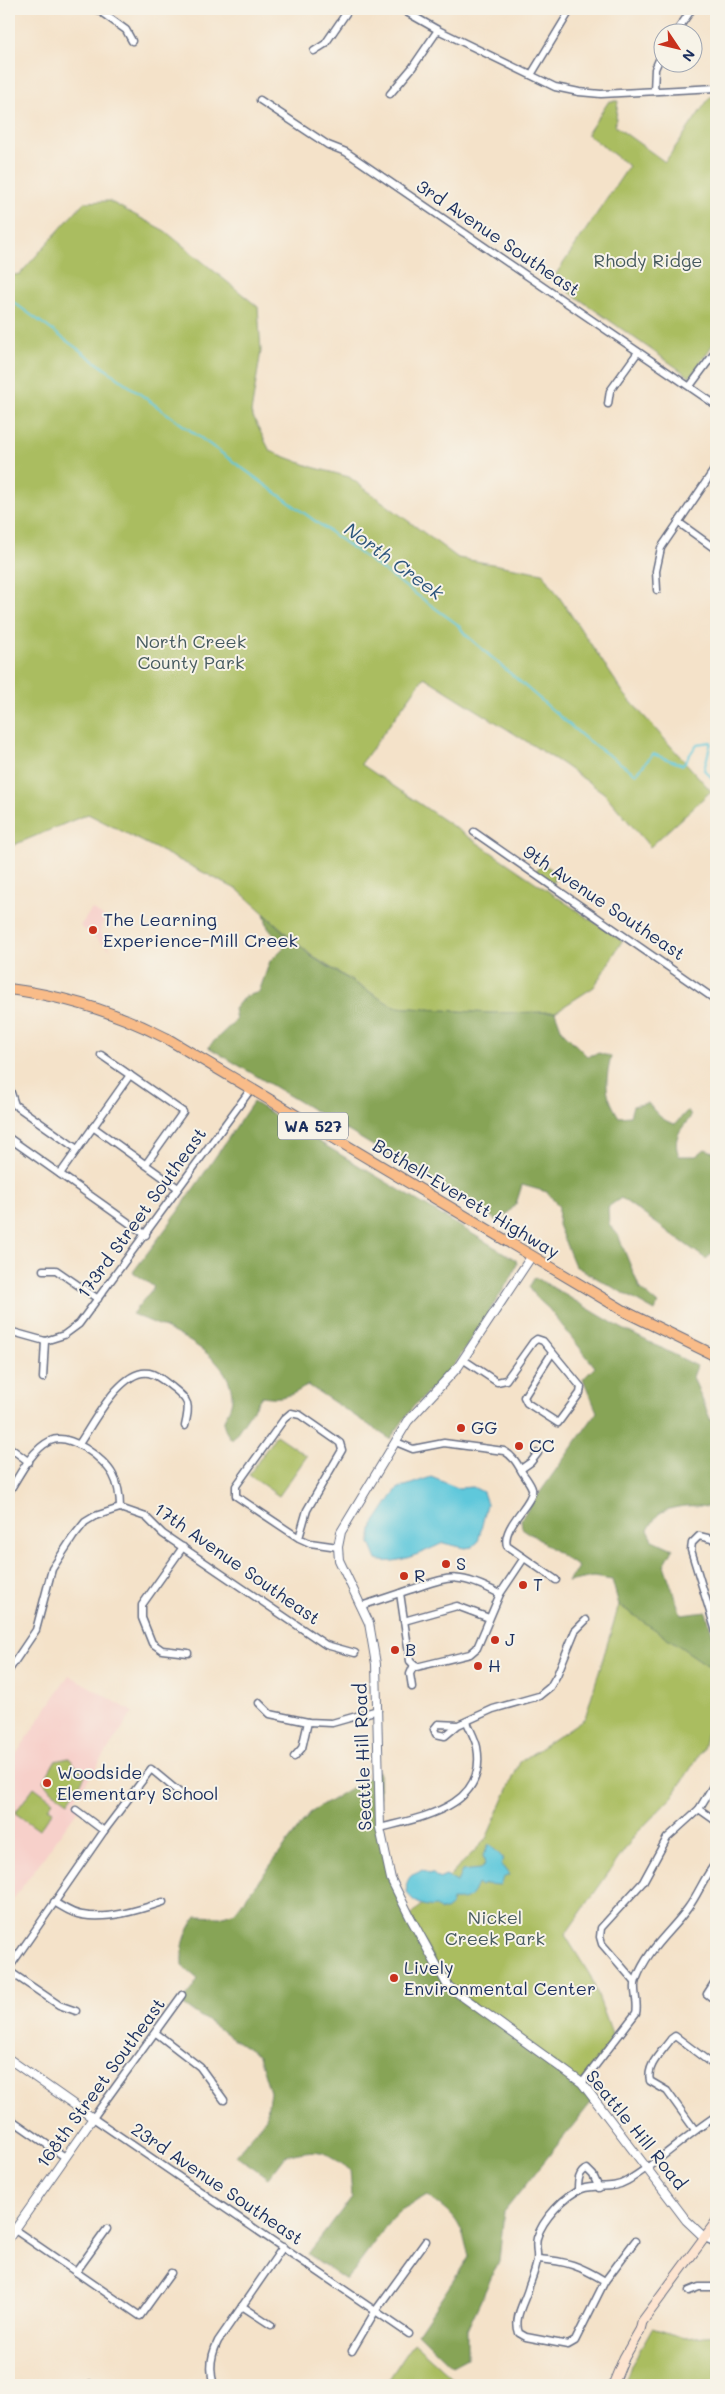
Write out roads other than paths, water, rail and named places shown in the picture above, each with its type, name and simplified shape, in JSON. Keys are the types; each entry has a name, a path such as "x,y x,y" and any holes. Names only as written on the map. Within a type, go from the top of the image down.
{"main road":[{"name":"Bothell-Everett Highway","path":"9,989 64,998 125,1018 166,1038 626,1312 716,1356"},
{"path":"613,2385 624,2358 640,2330 646,2326 675,2285 676,2278 716,2222"}],"street":[{"path":"97,9 126,30 132,41"},
{"path":"314,51 325,44 349,9"},
{"path":"402,9 438,30 556,87 579,92 716,88"},
{"path":"531,75 571,9"},
{"path":"683,22 692,9"},
{"path":"390,94 412,68 438,30"},
{"path":"654,91 655,72"},
{"name":"3rd Avenue Southeast","path":"260,100 328,145 346,152 716,404"},
{"path":"690,386 716,351"},
{"path":"608,404 610,391 638,352"},
{"path":"657,590 656,570 661,548 716,467"},
{"path":"678,522 714,548"},
{"name":"9th Avenue Southeast","path":"474,832 716,1000"},
{"path":"101,1054 183,1112 146,1164"},
{"path":"60,1174 130,1075"},
{"path":"9,1087 15,1105 78,1149"},
{"name":"173rd Street Southeast","path":"45,1341 64,1335 79,1324 252,1089"},
{"path":"93,1127 178,1188"},
{"path":"9,1138 146,1235"},
{"name":"Seattle Hill Road","path":"531,1257 464,1360 447,1382 418,1408 346,1522 338,1547 343,1572 369,1623 376,1664 380,1828 391,1879 448,1986 582,2083 686,2220 705,2238"},
{"path":"42,1270 56,1270 98,1300"},
{"path":"9,1331 45,1341 43,1378"},
{"path":"464,1360 497,1382 506,1380 533,1342 537,1339 543,1341 581,1387 580,1393 558,1423 527,1403 524,1397 552,1353"},
{"path":"79,1444 122,1384 139,1373 149,1373 158,1376 186,1398 189,1409 185,1426"},
{"path":"299,1538 307,1510 339,1459 342,1447 336,1440 307,1420 291,1413 284,1419 236,1486 235,1491 239,1498 299,1538 310,1543 338,1547"},
{"path":"9,1492 29,1462 47,1442 56,1439 68,1440 79,1444 104,1464 113,1474 120,1493 120,1508 95,1516 85,1522 52,1569 36,1630 9,1670"},
{"path":"396,1442 413,1450 444,1442 504,1451 513,1458 532,1492 513,1522 506,1542 509,1548 556,1580"},
{"path":"9,1447 29,1462"},
{"path":"521,1470 538,1453"},
{"name":"17th Avenue Southeast","path":"120,1508 146,1517 163,1534 326,1645 355,1653"},
{"path":"715,1540 699,1536 692,1543 690,1550 714,1618 716,1632"},
{"path":"183,1547 142,1605 142,1618 152,1643 162,1650 188,1653"},
{"path":"400,1593 410,1661 414,1665 422,1666 473,1653 500,1594 524,1558"},
{"path":"361,1606 447,1578 458,1577 472,1580 500,1594"},
{"path":"404,1621 457,1606 489,1618"},
{"path":"458,1725 493,1709 539,1696 550,1687 558,1675 575,1631 586,1620"},
{"path":"412,1687 410,1674 414,1665"},
{"path":"259,1704 270,1714 308,1722 332,1723 378,1710"},
{"path":"294,1757 302,1748 308,1722"},
{"path":"380,1828 436,1814 465,1794 473,1784 477,1772 478,1758 477,1746 467,1722"},
{"path":"76,2010 59,2005 9,1969 104,1830 151,1769 180,1792"},
{"path":"582,2083 636,2013 638,2006 635,1982 602,1944 600,1937 601,1928 643,1882 667,1838 699,1809 716,1781"},
{"path":"699,1809 716,1821"},
{"path":"76,1810 104,1830"},
{"path":"635,1982 660,1938 687,1909 702,1881 716,1863"},
{"path":"54,1902 83,1916 128,1914 163,1902"},
{"path":"716,1980 707,1994 716,2001"},
{"name":"168th Street Southeast","path":"9,2237 182,1995"},
{"path":"156,2032 200,2067 224,2100"},
{"path":"695,2130 667,2091 650,2081 648,2074 650,2068 675,2036 716,2067"},
{"name":"23rd Avenue Southeast","path":"9,2059 409,2334"},
{"path":"635,2241 605,2281 580,2335 568,2345 526,2338 519,2333 517,2319 538,2258 535,2247 538,2236 561,2202 578,2191 616,2187 648,2168 695,2130 716,2116"},
{"path":"9,2118 66,2157"},
{"path":"578,2191 580,2176 587,2169 594,2174 599,2188"},
{"path":"76,2272 107,2229"},
{"path":"14,2230 140,2316 171,2273"},
{"path":"705,2238 716,2243"},
{"path":"352,2351 376,2310 426,2241"},
{"path":"213,2385 211,2364 213,2351 283,2247"},
{"path":"538,2258 568,2261 605,2281"},
{"path":"688,2291 699,2287 716,2287"},
{"path":"242,2306 271,2325"}],"water":[{"path":"431,1477 458,1488 473,1487 483,1492 487,1504 478,1542 472,1547 465,1548 443,1543 402,1559 393,1561 377,1560 370,1543 373,1525 397,1489"},
{"path":"489,1844 503,1858 501,1864 509,1875 503,1878 500,1885 485,1884 480,1886 477,1884 473,1893 468,1898 452,1900 451,1906 446,1910 418,1903 409,1895 407,1884 410,1877 422,1870 429,1874 432,1873 439,1879 446,1876 457,1882 462,1871 480,1869 485,1865 483,1855"}],"waterway":[{"name":"North Creek","path":"9,299 457,624 466,635 587,740 636,774 653,754 683,765 697,744 711,742 704,770 716,782"}],"place":[{"name":"The Learning Experience-Mill Creek","path":"93,930"},
{"name":"GG","path":"461,1428"},
{"name":"CC","path":"519,1446"},
{"name":"S","path":"446,1564"},
{"name":"R","path":"404,1576"},
{"name":"T","path":"523,1585"},
{"name":"J","path":"495,1640"},
{"name":"B","path":"395,1650"},
{"name":"H","path":"478,1666"},
{"name":"Woodside Elementary School","path":"47,1783"},
{"name":"Lively Environmental Center","path":"394,1978"}],"park label":[{"name":"Rhody Ridge","path":"648,261"},
{"name":"North Creek County Park","path":"191,652"},
{"name":"Nickel Creek Park","path":"495,1928"}]}
